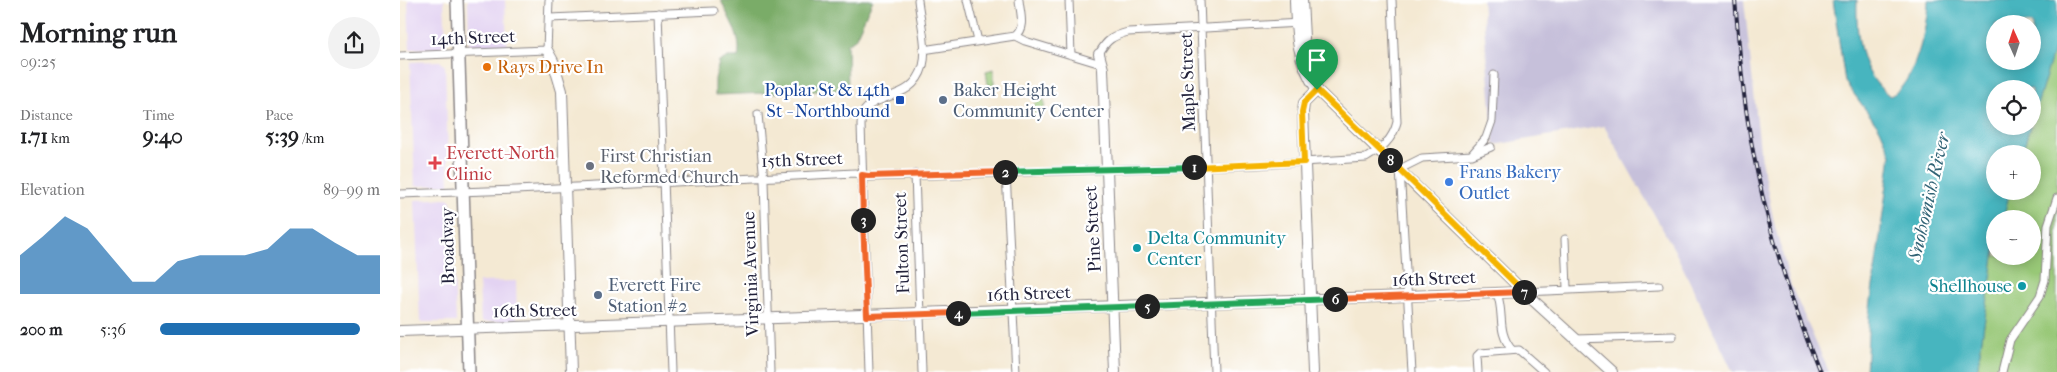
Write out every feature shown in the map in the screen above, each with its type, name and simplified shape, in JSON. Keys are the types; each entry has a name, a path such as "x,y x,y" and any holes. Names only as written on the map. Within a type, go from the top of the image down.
{"main road":[{"name":"Broadway","path":"457,0 465,192 469,372"}],"street":[{"path":"549,0 550,18 547,50 553,61 562,91 571,372"},
{"path":"869,372 861,125 863,112 873,104 900,93 913,83 923,65 918,0"},
{"path":"968,0 978,41"},
{"path":"923,50 1015,36 1020,31 1022,24 1019,0"},
{"path":"1069,0 1071,55"},
{"name":"Maple Street","path":"1200,0 1214,372"},
{"path":"1295,0 1302,62 1306,74 1317,90 1400,168 1524,292 1612,372"},
{"path":"1299,23 1302,0"},
{"path":"1379,150 1395,132 1397,122 1392,0"},
{"path":"550,18 714,11"},
{"path":"658,13 671,372"},
{"path":"1015,36 1025,42 1071,55 1100,59 1106,41 1122,33 1201,27 1299,23"},
{"name":"14th Street","path":"400,56 547,50"},
{"name":"Pine Street","path":"1100,59 1103,69 1115,372"},
{"path":"1472,155 1486,138 1492,121 1494,75"},
{"path":"1313,372 1302,112 1304,103 1317,90"},
{"name":"Virginia Avenue","path":"758,114 770,372"},
{"path":"1400,168 1422,158 1472,155 1491,147"},
{"name":"15th Street","path":"400,194 566,188 762,176 855,173 868,176 1353,160 1366,158 1379,150"},
{"path":"1400,168 1412,372"},
{"path":"1006,172 1016,372"},
{"name":"Fulton Street","path":"915,174 922,372"},
{"path":"2002,372 2010,340 2040,296 2045,280 2048,225 2057,198"},
{"path":"1565,239 1567,288"},
{"path":"1504,270 1504,284 1496,293 1500,301 1503,339 1512,350"},
{"name":"16th Street","path":"400,331 1113,308 1524,292 1567,288 1659,286"},
{"path":"1576,339 1673,336"},
{"path":"1478,372 1477,356 1480,352 1512,350 1522,351 1544,372"}],"shaded area":[{"path":"408,0 444,0 446,42 440,48 410,49"},
{"path":"468,0 505,0 507,47 475,48 469,44"},
{"path":"1482,0 1744,0 1761,159 1775,227 1791,286 1829,372 1733,372 1675,251 1604,126 1494,145"},
{"path":"440,61 445,66 449,185 415,186 410,62"},
{"path":"448,198 451,201 456,322 420,322 415,200"},
{"path":"516,281 517,321 481,322 479,282"}],"green space":[{"path":"721,0 873,0 855,39 847,44 848,90 715,95 715,79 719,62 728,57 738,57 739,50 737,35"},
{"path":"2057,39 2057,372 1977,372 1993,265 2041,265 2041,210 2005,210 2008,200 2041,200 2041,145 2025,145 2027,135 2041,135 2041,92"},
{"path":"994,69 994,86 988,85 986,71"},
{"path":"1043,99 1045,103 1044,109 1037,115 1031,110 1037,100"}],"water":[{"name":"Snohomish River","path":"1833,0 1857,0 1857,27 1866,65 1880,87 1890,96 1899,90 1913,68 1922,39 1928,0 2057,0 2057,39 2041,92 2041,80 1986,80 1986,135 2027,135 2025,145 1986,145 1986,200 2008,200 2005,210 1986,210 1986,265 1993,265 1977,372 1866,372 1869,315 1891,155 1880,129 1845,82"}],"railway":[{"path":"1735,0 1749,130 1764,201 1794,305 1820,372"}],"place":[{"name":"Rays Drive In","path":"487,67"},
{"name":"Poplar St & 14th St - Northbound","path":"900,100"},
{"name":"Baker Height Community Center","path":"943,100"},
{"name":"Everett-North Clinic","path":"435,163"},
{"name":"First Christian Reformed Church","path":"590,166"},
{"name":"Frans Bakery Outlet","path":"1449,182"},
{"name":"Delta Community Center","path":"1137,248"},
{"name":"Shellhouse","path":"2022,286"},
{"name":"Everett Fire Station #2","path":"598,295"}],"route":[{"path":"1317,90 1400,168 1524,292 867,316 862,175 1058,171 1304,162 1302,112 1304,103 1317,90"}]}
